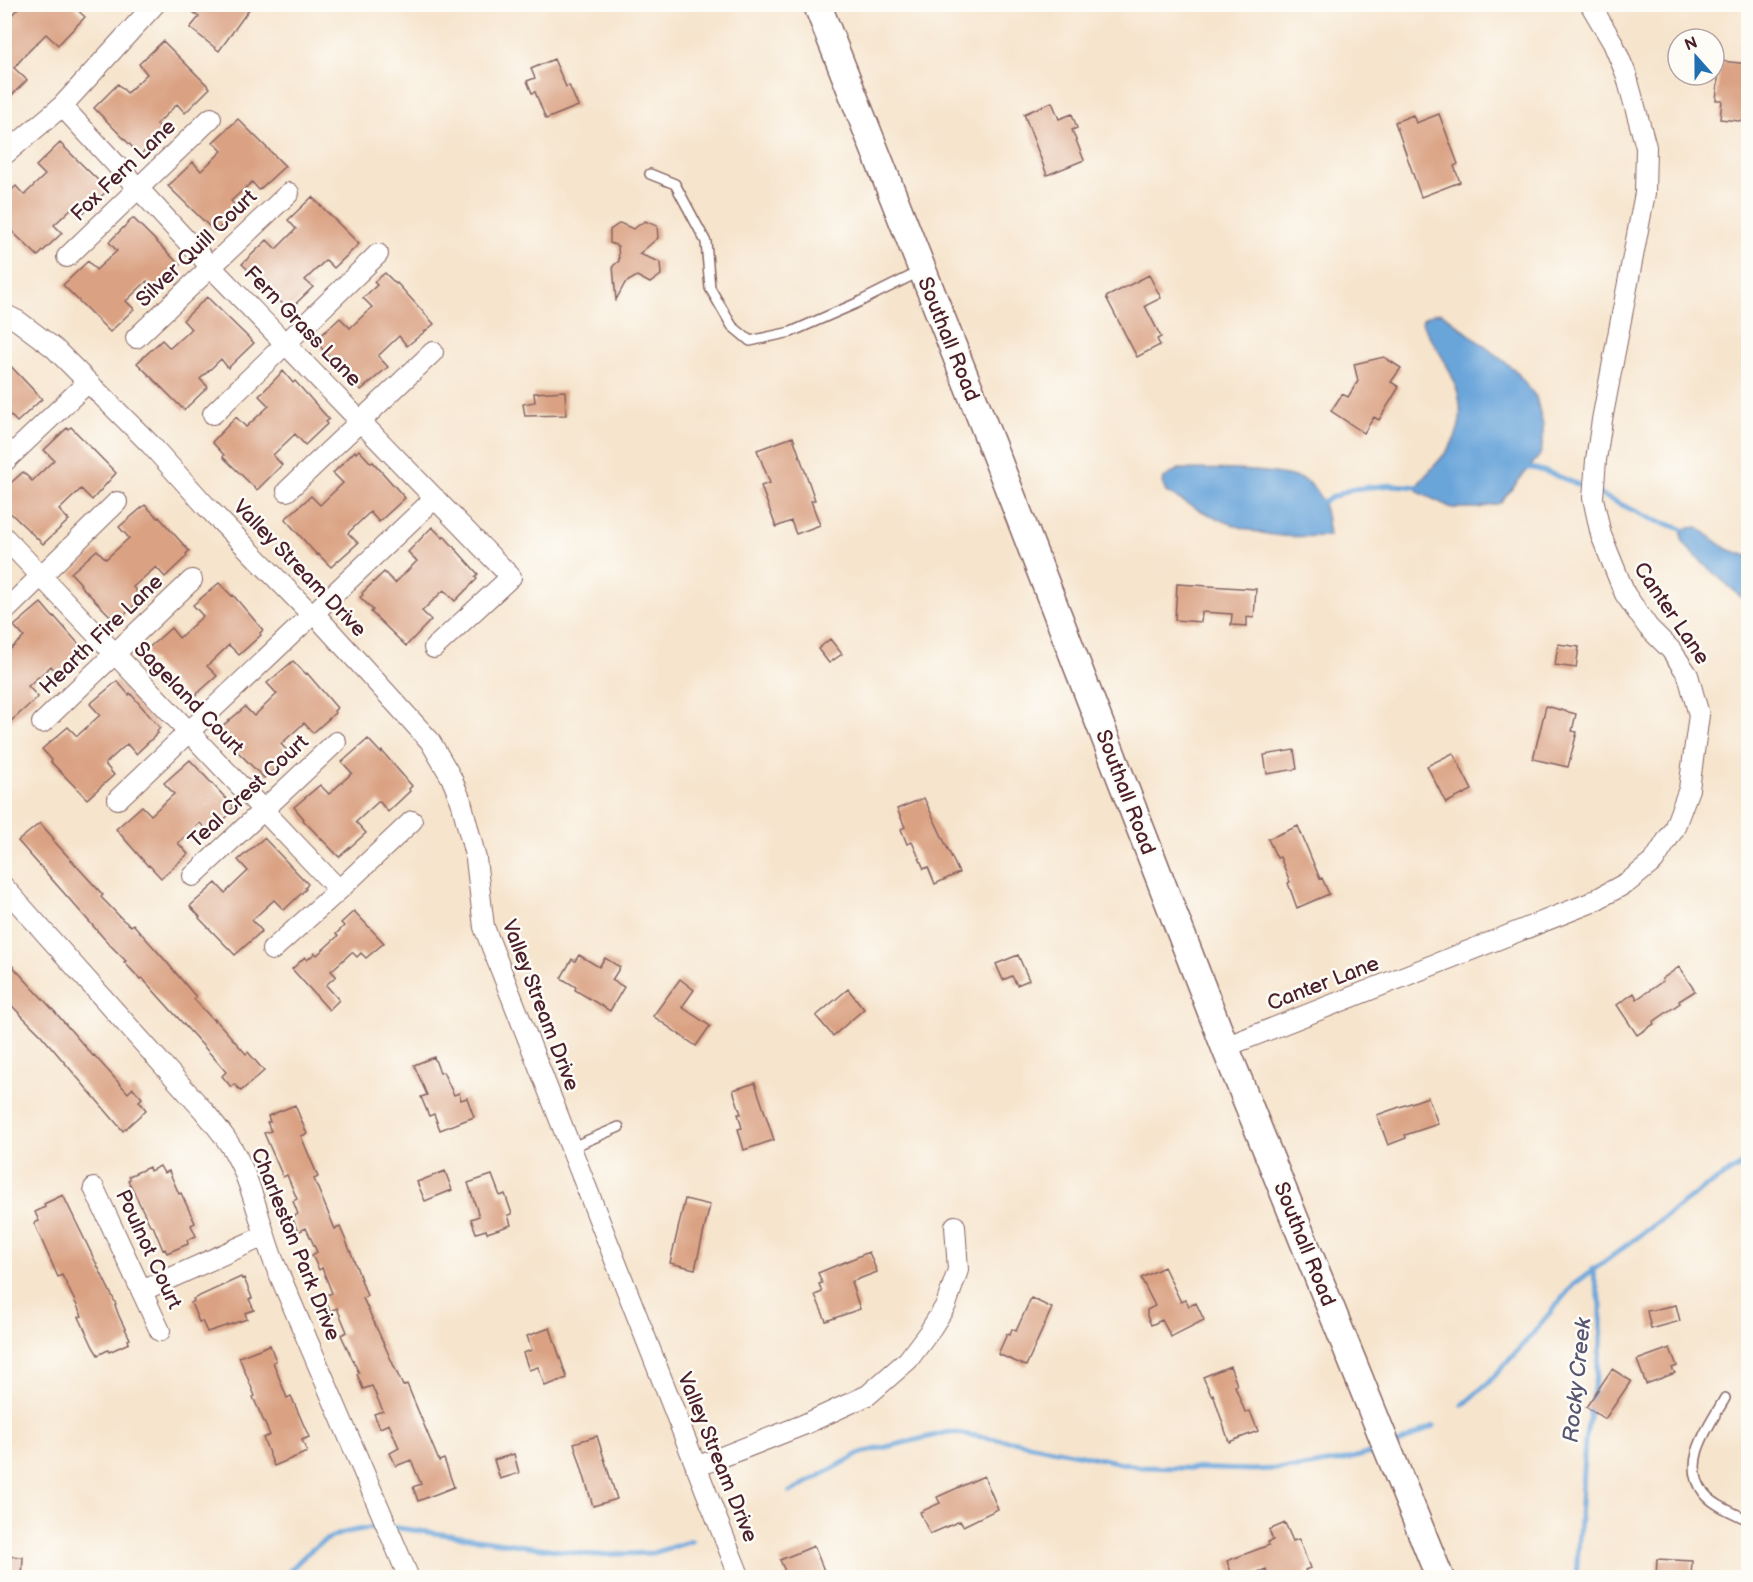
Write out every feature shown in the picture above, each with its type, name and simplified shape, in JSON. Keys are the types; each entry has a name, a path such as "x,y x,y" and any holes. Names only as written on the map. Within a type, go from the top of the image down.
{"street":[{"path":"4,155 62,106 155,4"},
{"name":"Southall Road","path":"817,4 1226,1047 1440,1578"},
{"name":"Canter Lane","path":"1226,1047 1590,903 1628,882 1654,861 1674,830 1689,789 1699,715 1688,675 1671,650 1648,627 1625,594 1601,535 1593,498 1602,420 1645,193 1646,147 1626,74 1613,43 1590,4"},
{"name":"Fern Grass Lane","path":"62,106 211,267 512,577 434,648"},
{"name":"Fox Fern Lane","path":"67,257 211,118"},
{"name":"Silver Quill Court","path":"136,338 289,193"},
{"path":"213,414 378,254"},
{"name":"Valley Stream Drive","path":"4,314 54,348 312,615 320,620 430,741 451,777 466,818 476,859 484,927 740,1578"},
{"path":"287,491 433,352"},
{"path":"4,462 88,382"},
{"path":"118,799 435,498"},
{"path":"4,612 117,502"},
{"name":"Sageland Court","path":"4,537 339,890"},
{"name":"Hearth Fire Lane","path":"42,723 192,580"},
{"name":"Teal Crest Court","path":"193,876 336,742"},
{"path":"272,950 412,821"},
{"name":"Charleston Park Drive","path":"4,887 224,1134 239,1161 255,1202 264,1236 410,1578"},
{"name":"Poulnot Court","path":"94,1188 160,1331"},
{"path":"696,1467 803,1425 868,1395 908,1360 946,1305 958,1269 955,1226"},
{"path":"142,1290 264,1236"}],"lane":[{"path":"650,174 675,184 706,242 710,288 732,326 750,341 791,332 921,271"},
{"path":"570,1148 618,1127"},
{"path":"1725,1398 1696,1451 1695,1468 1704,1494 1749,1520"}],"water":[{"path":"1435,313 1442,313 1515,370 1536,397 1543,425 1540,455 1500,503 1479,508 1452,508 1420,493 1415,488 1451,445 1458,429 1461,413 1459,398 1448,367 1422,324 1423,319"},
{"path":"1179,469 1269,472 1302,479 1316,490 1322,502 1329,536 1267,534 1222,520 1166,492 1163,485 1164,478"},
{"path":"1697,527 1727,549 1748,556 1748,604 1685,544 1682,538 1683,529"}],"building":[{"path":"22,4 71,4 85,17 58,45 46,34 24,56 14,68 27,80 4,103 4,23"},
{"path":"183,4 253,4 219,51 190,28 199,17"},
{"path":"163,41 210,88 185,113 177,104 157,124 164,132 140,155 94,108 118,84 127,93 147,74 139,64"},
{"path":"554,59 566,87 569,85 578,106 546,119 535,92 532,93 527,81 535,78 531,69"},
{"path":"1726,62 1749,64 1749,122 1720,119 1722,100 1716,100 1717,87 1726,87"},
{"path":"1052,102 1059,119 1072,114 1077,128 1072,130 1084,160 1047,175 1024,114"},
{"path":"1439,114 1458,164 1454,166 1460,182 1421,197 1395,122 1413,115 1416,123"},
{"path":"238,119 285,166 259,190 252,182 231,201 239,209 215,232 168,186 193,162 201,171 222,151 213,142"},
{"path":"60,143 108,190 82,214 74,206 54,225 62,233 38,256 4,224 4,197 16,186 24,195 45,175 36,166"},
{"path":"312,197 359,244 334,268 326,260 305,280 313,287 289,310 242,264 267,240 276,249 296,229 288,220"},
{"path":"133,218 180,265 155,290 147,281 126,301 134,309 110,332 63,285 88,261 96,270 117,251 109,242"},
{"path":"645,221 657,226 658,238 639,254 660,262 661,275 650,283 637,276 625,283 616,300 613,266 619,261 618,246 610,243 610,230 620,223 633,229"},
{"path":"385,273 434,324 407,346 399,336 378,356 388,367 361,390 316,342 340,318 350,328 372,307 363,298 377,285 374,282"},
{"path":"1149,275 1161,298 1145,306 1161,337 1157,339 1160,345 1137,357 1106,297"},
{"path":"207,297 254,343 228,368 221,359 200,379 208,387 184,410 137,363 162,340 170,348 191,329 183,320"},
{"path":"1384,357 1401,368 1391,382 1399,387 1379,420 1374,417 1364,433 1331,411 1342,394 1348,397 1358,381 1354,364"},
{"path":"4,359 42,399 17,422 4,409"},
{"path":"283,371 329,419 327,424 305,445 295,434 273,455 282,465 257,490 223,457 224,455 212,442 236,417 246,427 269,406 259,396"},
{"path":"565,391 566,415 525,416 523,404 535,402 534,393"},
{"path":"71,427 116,473 92,500 81,489 59,510 69,520 43,544 4,507 4,489 23,472 32,481 54,460 44,450 67,428"},
{"path":"793,437 815,500 811,501 820,525 796,534 791,521 776,527 761,486 770,483 757,450"},
{"path":"359,450 371,463 373,462 405,498 379,522 370,512 348,533 358,543 331,567 317,555 285,519 311,496 320,505 343,483 333,473 355,451 356,453"},
{"path":"145,505 159,517 189,551 187,556 165,577 156,567 133,587 143,598 116,622 71,573 97,550 106,559 129,538 119,527"},
{"path":"432,527 443,538 444,536 478,574 475,577 477,579 455,601 444,590 422,611 431,620 406,646 371,612 373,610 360,597 384,572 395,583 417,561 408,552"},
{"path":"219,583 233,595 263,630 261,635 239,655 229,645 207,666 217,676 190,700 145,651 171,628 179,638 203,616 193,605"},
{"path":"1177,584 1256,589 1254,618 1247,617 1247,626 1231,625 1232,614 1202,612 1201,622 1175,620"},
{"path":"41,603 84,650 82,655 60,676 51,666 28,686 38,697 11,721 4,714 4,655 24,637 14,626"},
{"path":"830,639 842,654 829,663 818,649"},
{"path":"1558,644 1579,647 1576,668 1555,665"},
{"path":"293,661 307,673 337,708 335,713 313,733 304,723 281,744 291,755 264,778 228,742 229,740 219,729 245,707 254,716 277,694 267,683"},
{"path":"117,681 160,728 158,733 136,754 127,744 105,764 114,775 87,799 51,762 52,760 42,749 68,727 77,736 100,715 90,704"},
{"path":"1546,706 1576,714 1572,731 1577,732 1568,767 1533,759"},
{"path":"368,739 381,753 382,751 412,786 410,791 388,812 379,801 356,822 366,833 339,857 303,820 294,807 320,785 329,794 352,773 342,762"},
{"path":"1294,750 1297,769 1267,774 1264,755"},
{"path":"1453,753 1472,790 1446,803 1427,766"},
{"path":"190,760 234,807 230,810 232,812 210,833 200,823 178,843 188,854 161,878 116,829 142,806 151,815 174,794 164,783"},
{"path":"924,798 959,873 935,884 928,867 924,869 912,842 907,844 901,829 905,827 897,809"},
{"path":"40,823 103,895 101,897 123,920 131,926 133,924 196,997 194,999 264,1071 241,1091 234,1084 231,1087 222,1076 226,1072 215,1059 142,978 140,979 124,962 126,961 18,841"},
{"path":"1298,826 1320,879 1322,878 1329,894 1297,908 1280,857 1277,858 1268,839"},
{"path":"264,838 308,884 306,889 284,910 274,900 252,920 262,931 235,955 190,906 216,883 225,893 248,871 238,860"},
{"path":"354,911 384,943 366,958 361,953 357,957 352,952 331,971 336,976 326,985 339,1000 329,1010 292,969 305,957 307,960 315,953 317,955 338,936 336,934 344,926 341,923"},
{"path":"579,955 599,967 605,958 620,967 612,980 624,987 610,1011 575,990 576,987 561,978 572,959 575,961"},
{"path":"1018,955 1029,980 1017,985 1012,976 1003,980 996,964"},
{"path":"4,957 128,1093 133,1088 142,1098 139,1101 146,1110 123,1131 41,1035 4,998"},
{"path":"1679,967 1695,991 1637,1035 1617,1005 1634,993 1637,999"},
{"path":"680,979 694,990 682,1007 710,1026 696,1046 653,1016"},
{"path":"848,989 864,1009 833,1036 816,1016"},
{"path":"434,1057 440,1073 443,1072 454,1095 459,1093 461,1100 467,1098 474,1117 440,1130 434,1114 429,1116 421,1097 427,1095 414,1065"},
{"path":"755,1083 774,1140 744,1150 738,1129 742,1128 738,1114 741,1114 733,1090"},
{"path":"1428,1097 1438,1124 1405,1135 1406,1138 1388,1145 1377,1115"},
{"path":"295,1105 307,1134 301,1136 318,1177 314,1179 335,1229 340,1227 352,1255 367,1296 363,1298 403,1386 407,1384 439,1461 444,1459 454,1487 418,1501 413,1487 421,1484 411,1460 396,1466 390,1453 399,1448 389,1424 380,1428 374,1414 383,1411 372,1386 363,1389 357,1374 359,1373 341,1335 347,1332 337,1308 330,1311 324,1296 332,1293 322,1268 319,1270 312,1255 317,1252 306,1228 298,1232 292,1217 298,1214 293,1201 297,1199 287,1175 283,1177 264,1133 271,1131 267,1122 270,1122 268,1116"},
{"path":"160,1166 164,1173 169,1171 195,1223 191,1225 196,1236 187,1240 188,1244 167,1253 165,1249 163,1250 128,1180 129,1176 149,1167 150,1171"},
{"path":"445,1171 452,1190 425,1201 417,1182"},
{"path":"492,1175 500,1196 505,1194 512,1214 508,1215 511,1225 487,1233 486,1230 476,1233 471,1219 479,1216 468,1183"},
{"path":"63,1195 116,1304 130,1339 129,1343 98,1355 79,1317 82,1316 62,1275 58,1277 34,1223 39,1221 35,1212 45,1207 44,1204"},
{"path":"685,1199 710,1205 695,1269 670,1263"},
{"path":"869,1252 877,1272 851,1282 860,1309 826,1321 815,1295 822,1292 819,1284 822,1283 818,1273"},
{"path":"1164,1267 1181,1302 1186,1300 1189,1306 1196,1303 1204,1320 1171,1337 1162,1320 1151,1325 1147,1310 1155,1306 1141,1278"},
{"path":"241,1277 244,1278 252,1298 249,1299 254,1310 245,1313 247,1319 207,1332 202,1321 199,1322 191,1303 193,1299"},
{"path":"1031,1298 1052,1308 1026,1366 998,1354 1007,1334 1010,1335 1012,1329 1016,1331"},
{"path":"1676,1305 1680,1321 1651,1329 1647,1311"},
{"path":"550,1328 567,1378 545,1386 538,1367 529,1370 523,1353 532,1350 527,1336"},
{"path":"270,1345 276,1361 273,1362 287,1398 291,1396 309,1437 302,1440 307,1452 274,1466 263,1438 270,1435 239,1357"},
{"path":"1670,1348 1677,1366 1672,1368 1675,1373 1646,1384 1637,1360"},
{"path":"1230,1366 1245,1412 1250,1411 1258,1431 1229,1442 1213,1394 1211,1395 1203,1377"},
{"path":"1612,1369 1631,1381 1605,1419 1586,1407"},
{"path":"597,1436 617,1499 593,1506 574,1443"},
{"path":"514,1454 519,1473 500,1479 494,1460"},
{"path":"984,1476 998,1509 963,1526 960,1521 930,1534 920,1512 940,1503 937,1497"},
{"path":"1285,1523 1293,1541 1299,1539 1310,1568 1305,1570 1308,1578 1269,1578 1266,1569 1242,1578 1233,1578 1227,1561 1269,1545 1268,1542 1273,1540 1269,1530"},
{"path":"814,1546 827,1578 788,1578 780,1560"},
{"path":"5,1556 23,1557 22,1578 4,1578"},
{"path":"1657,1559 1692,1561 1691,1578 1656,1578"}],"waterway":[{"path":"1524,468 1549,473 1567,480 1652,519 1687,532"},
{"path":"1316,501 1322,502 1351,489 1392,485 1421,487"},
{"name":"Rocky Creek","path":"1463,1405 1488,1383 1573,1285 1701,1190 1748,1161"},
{"name":"Rocky Creek","path":"1576,1578 1585,1442 1601,1345 1601,1304 1592,1269"},
{"path":"1394,1446 1433,1426"},
{"path":"790,1492 861,1453 949,1432 1017,1442 1142,1467 1253,1470 1297,1468 1345,1460 1378,1451"},
{"path":"283,1578 305,1555 326,1540 349,1531 381,1527"},
{"path":"391,1527 591,1555 653,1553 692,1541"}]}
